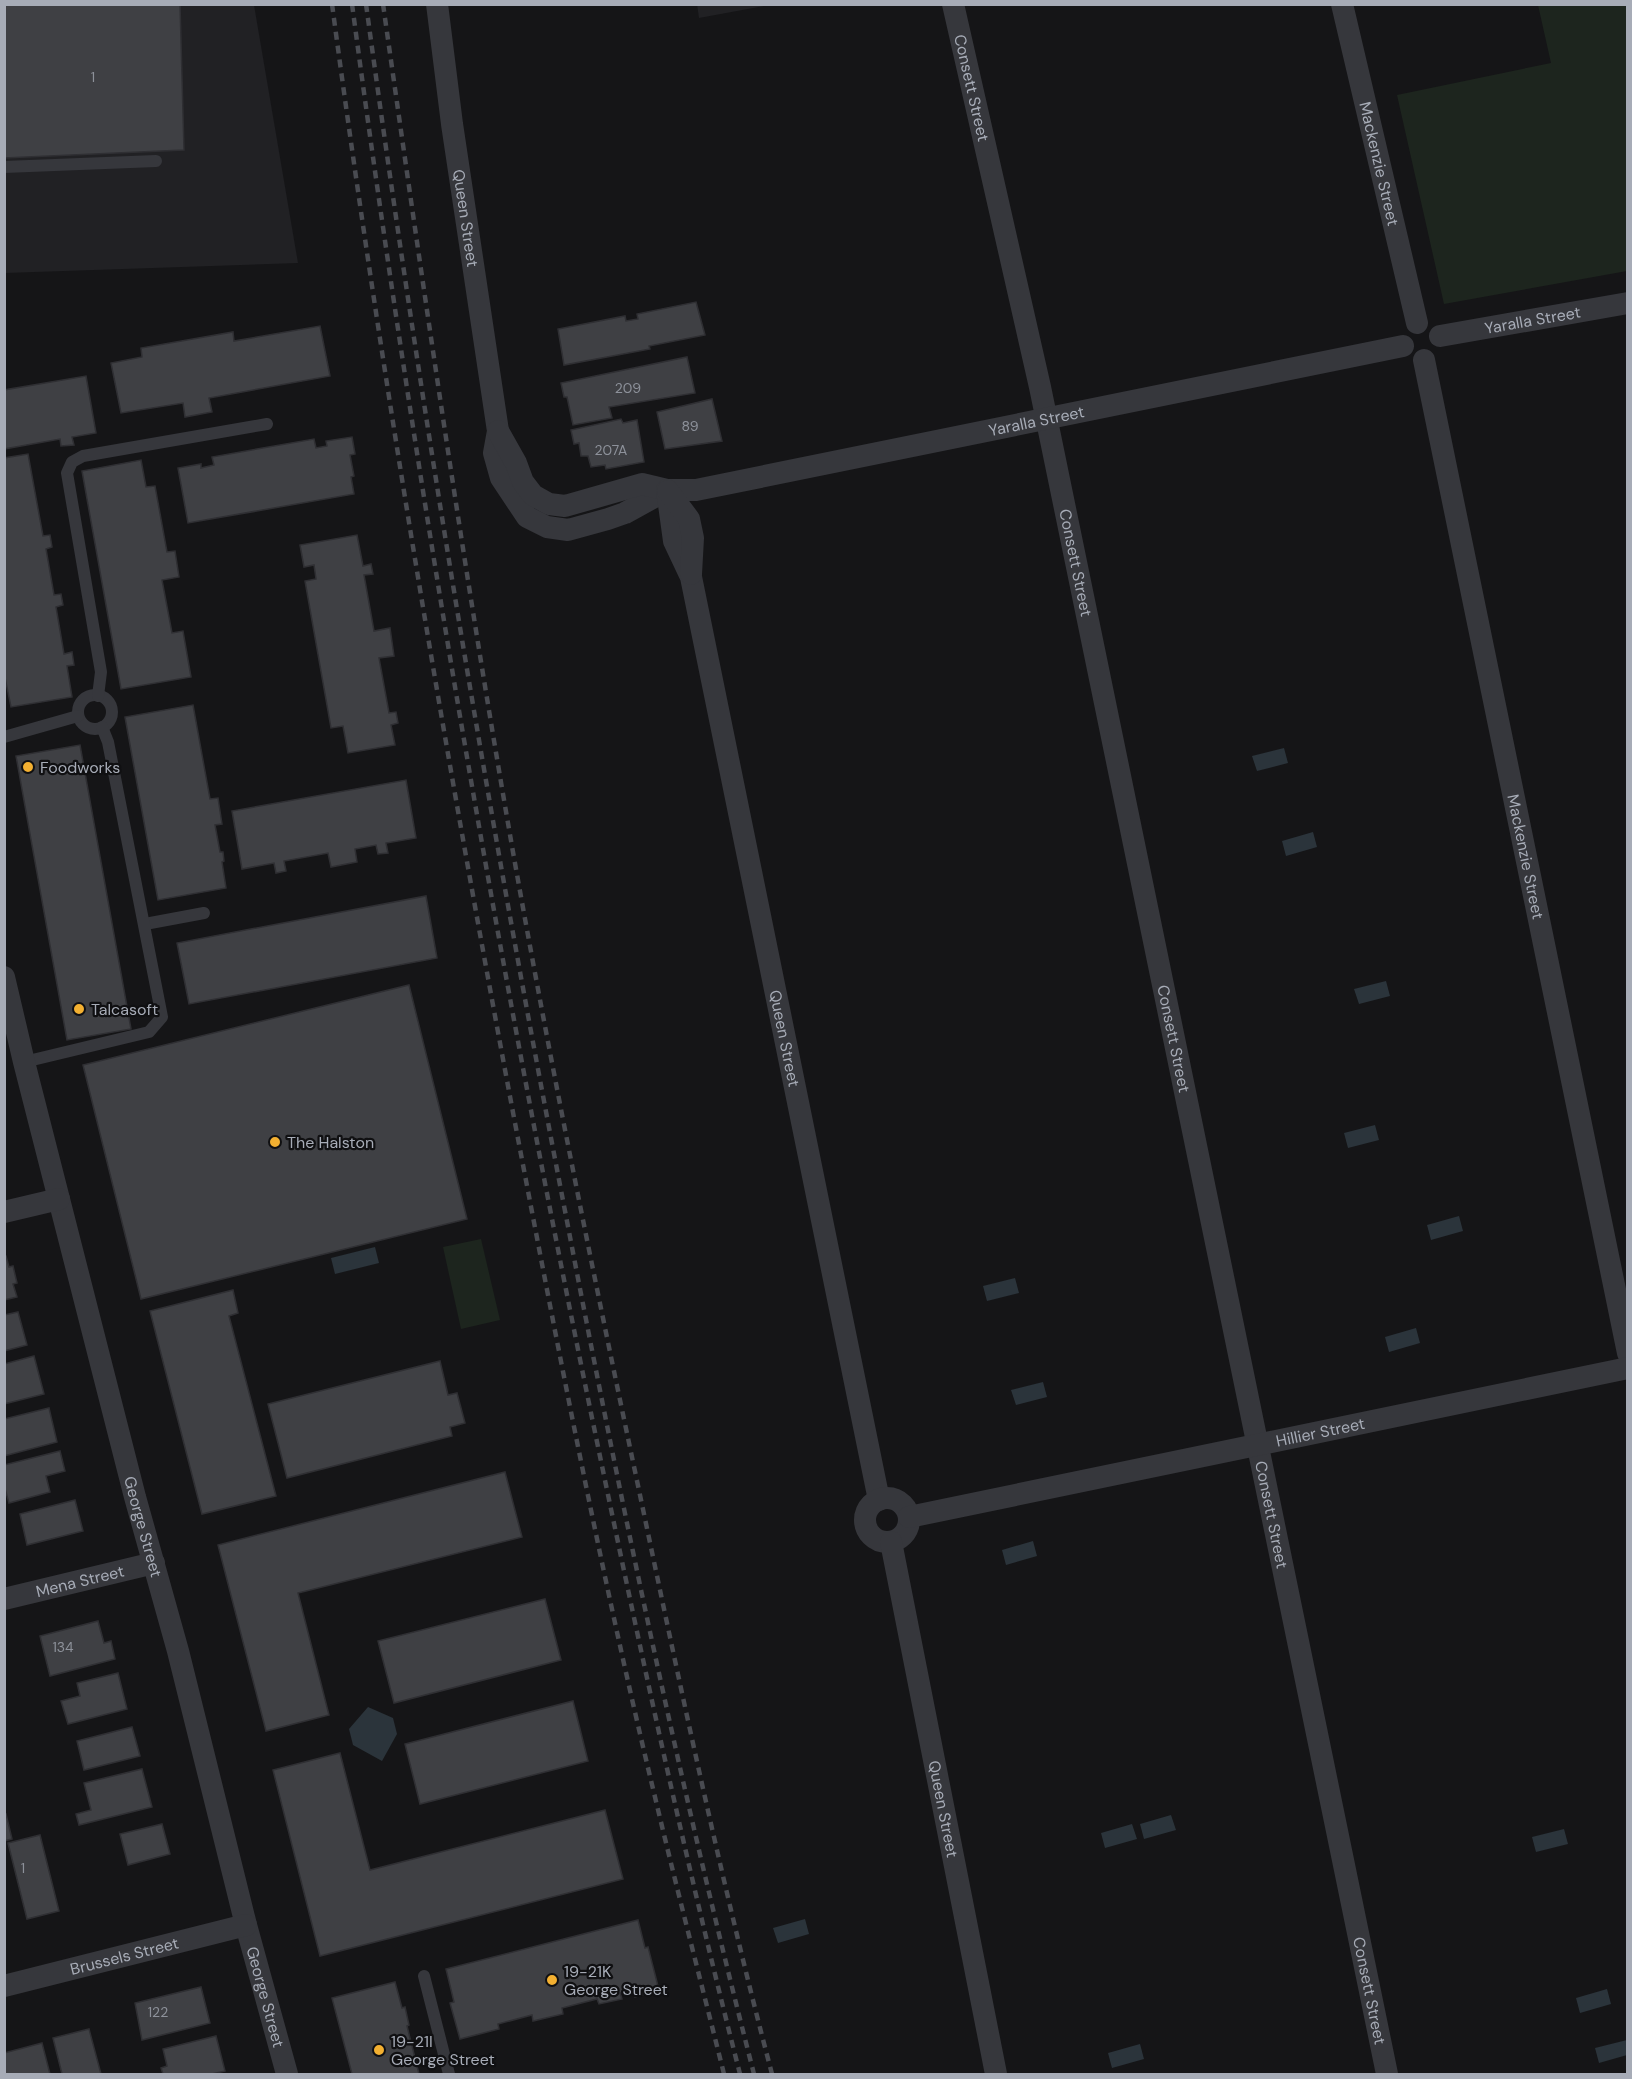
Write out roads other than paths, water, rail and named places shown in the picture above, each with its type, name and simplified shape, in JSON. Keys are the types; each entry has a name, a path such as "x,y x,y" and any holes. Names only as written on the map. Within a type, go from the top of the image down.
{"street":[{"name":"Queen Street","path":"437,4 452,124 498,431 494,453 501,478 527,517 547,527 568,530 608,519 625,513 667,490 689,519 693,538 691,578 879,1500"},
{"name":"Consett Street","path":"953,4 1040,387 1387,2074"},
{"name":"Mackenzie Street","path":"1342,4 1417,323"},
{"name":"Yaralla Street","path":"1440,336 1628,303"},
{"path":"1417,323 1431,325 1440,336 1437,351 1432,357 1424,360 1410,356 1403,346 1405,332 1417,323"},
{"name":"Yaralla Street","path":"667,490 696,490 1403,346"},
{"name":"Mackenzie Street","path":"1424,360 1628,1353"},
{"name":"George Street","path":"4,977 132,1486 287,2074"},
{"path":"4,1212 59,1199"},
{"name":"Hillier Street","path":"909,1517 1628,1368"},
{"path":"885,1498 898,1502 907,1511 909,1517 909,1524 902,1536 891,1542 876,1540 870,1536 864,1523 868,1509 879,1500 885,1498"},
{"name":"Queen Street","path":"891,1542 996,2074"},
{"name":"Mena Street","path":"4,1599 154,1563"},
{"name":"Brussels Street","path":"4,1986 246,1925"}],"lane":[{"path":"4,167 156,161"},
{"path":"98,696 100,672 67,473 72,462 83,456 267,424"},
{"path":"98,696 106,700 111,712 107,723 102,727 89,728 78,716 82,700 88,697 98,696"},
{"path":"4,737 78,716"},
{"path":"24,1062 149,1032 162,1017 108,742 102,727"},
{"path":"145,924 204,913"},
{"path":"424,1976 448,2074"}],"railway":[{"path":"332,4 393,425 464,844 515,1123 616,1629 663,1832 724,2074"},
{"path":"352,4 376,181 430,535 522,1063 591,1413 644,1662 680,1828 740,2074"},
{"path":"366,4 409,308 457,612 537,1065 608,1432 653,1647 727,1968 754,2074"},
{"path":"383,4 461,535 513,852 542,1008 603,1320 684,1701 717,1851 772,2074"}],"place":[{"name":"Foodworks","path":"28,767"},
{"name":"Talcasoft","path":"79,1009"},
{"name":"The Halston","path":"275,1142"},
{"name":"19-21K George Street","path":"552,1980"},
{"name":"19-21I George Street","path":"379,2050"}]}
